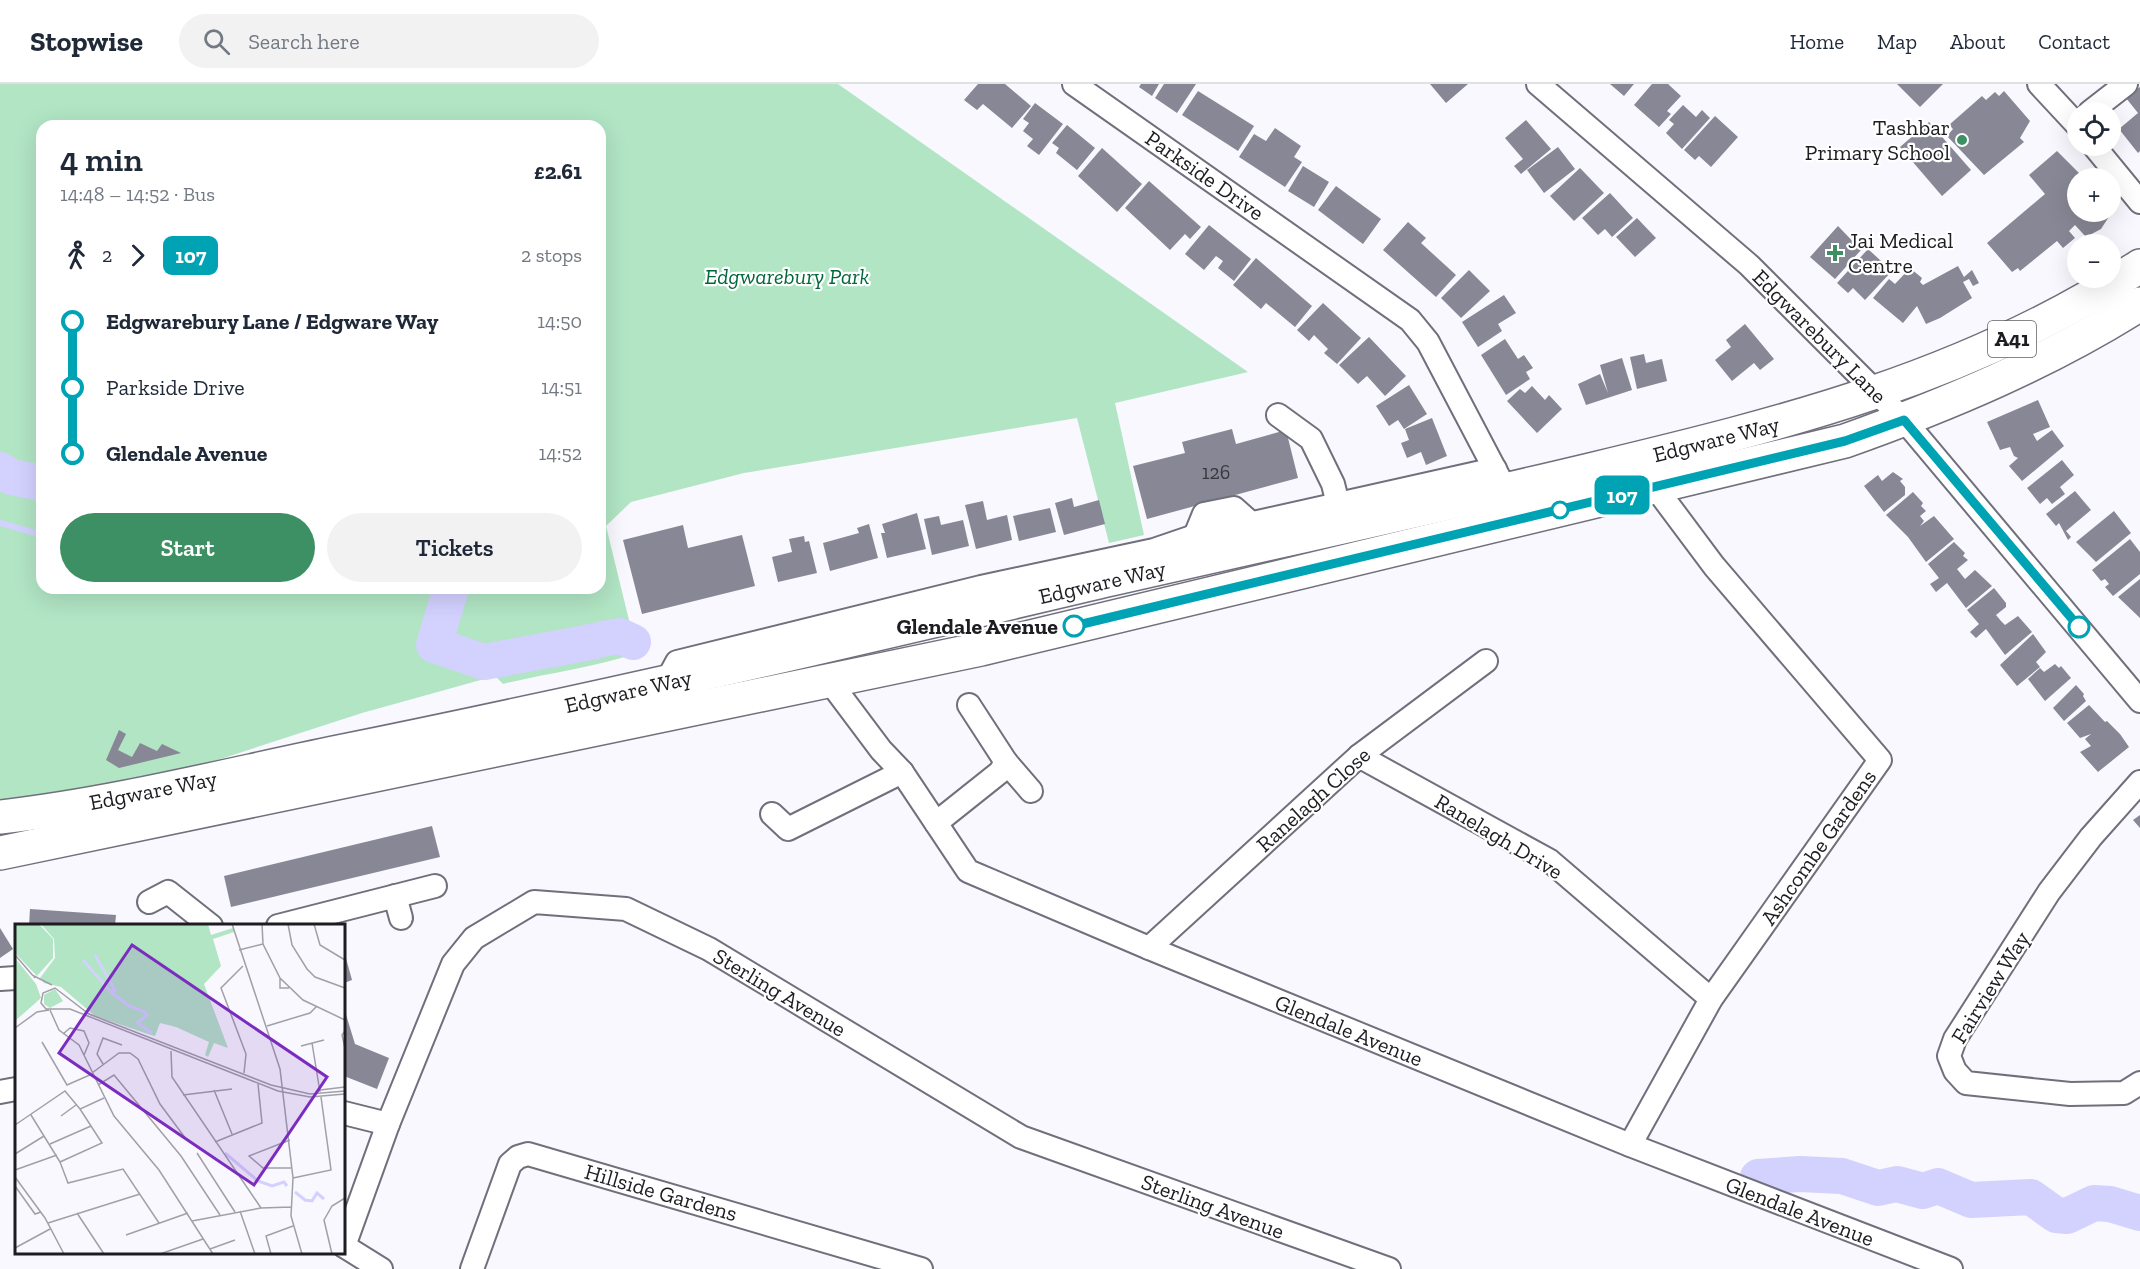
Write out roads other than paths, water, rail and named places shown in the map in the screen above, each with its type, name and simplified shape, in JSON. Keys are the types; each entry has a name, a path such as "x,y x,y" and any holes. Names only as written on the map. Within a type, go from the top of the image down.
{"highway":[{"name":"Edgware Way","path":"0,817 103,800 671,673 1501,480 1763,429 1876,393 2002,344 2094,296 2140,266"},
{"name":"Edgware Way","path":"0,853 981,649 1845,441 1904,420 2021,368 2140,304"}],"street":[{"name":"Parkside Drive","path":"1074,84 1410,320 1428,342 1501,480"},
{"name":"Edgwarebury Lane","path":"1538,84 1749,265 1904,420 2140,701"},
{"path":"2039,84 2067,109"},
{"path":"2104,102 2126,84"},
{"path":"2102,156 2140,202"},
{"path":"1278,415 1311,439 1333,484 1338,504"},
{"name":"Edgware Way","path":"671,673 981,587 1154,550 1195,536 1204,514 1234,508 1252,524 1338,504 1501,480"},
{"name":"Ashcombe Gardens","path":"1630,1145 1711,999 1880,760 1714,566 1655,487"},
{"name":"Ranelagh Close","path":"1149,948 1359,756 1486,661"},
{"name":"Glendale Avenue","path":"830,682 881,750 902,772 968,871 1149,948 1630,1145 1951,1269"},
{"path":"969,705 1006,762 1031,791"},
{"name":"Ranelagh Drive","path":"1359,756 1550,861 1711,999"},
{"path":"936,823 1000,772 1006,762"},
{"path":"772,814 788,829 902,772"},
{"name":"Fairview Way","path":"2140,782 2091,837 2049,891 1956,1039 1949,1056 1955,1071 1966,1083 2070,1094 2124,1092 2140,1083"},
{"path":"286,924 435,886"},
{"path":"149,902 168,892 208,924"},
{"path":"395,896 401,918"},
{"name":"Sterling Avenue","path":"348,1254 388,1124 453,964 474,938 534,902 626,909 709,949 1021,1137 1389,1269"},
{"path":"0,980 15,978"},
{"path":"0,1092 15,1089"},
{"path":"345,1113 388,1124"},
{"name":"Hillside Gardens","path":"472,1269 510,1164 518,1157 528,1154 921,1269"},
{"path":"348,1254 381,1269"}],"waterway":[{"path":"0,470 11,477 36,482"},
{"path":"0,523 36,533"},
{"path":"449,594 434,645 484,662 596,641"},
{"path":"602,639 620,636 633,642"},
{"path":"1758,1177 1800,1174 1842,1176 1878,1188 1897,1184 1923,1191 1938,1186 1971,1200 2031,1197 2056,1215 2067,1216 2094,1203 2110,1204 2140,1213"}],"place":[{"name":"Tashbar Primary School","path":"1962,140"},
{"name":"Jai Medical Centre","path":"1835,253"},
{"name":"Glendale Avenue","path":"1074,626"}],"park label":[{"name":"Edgwarebury Park","path":"787,276"}]}
